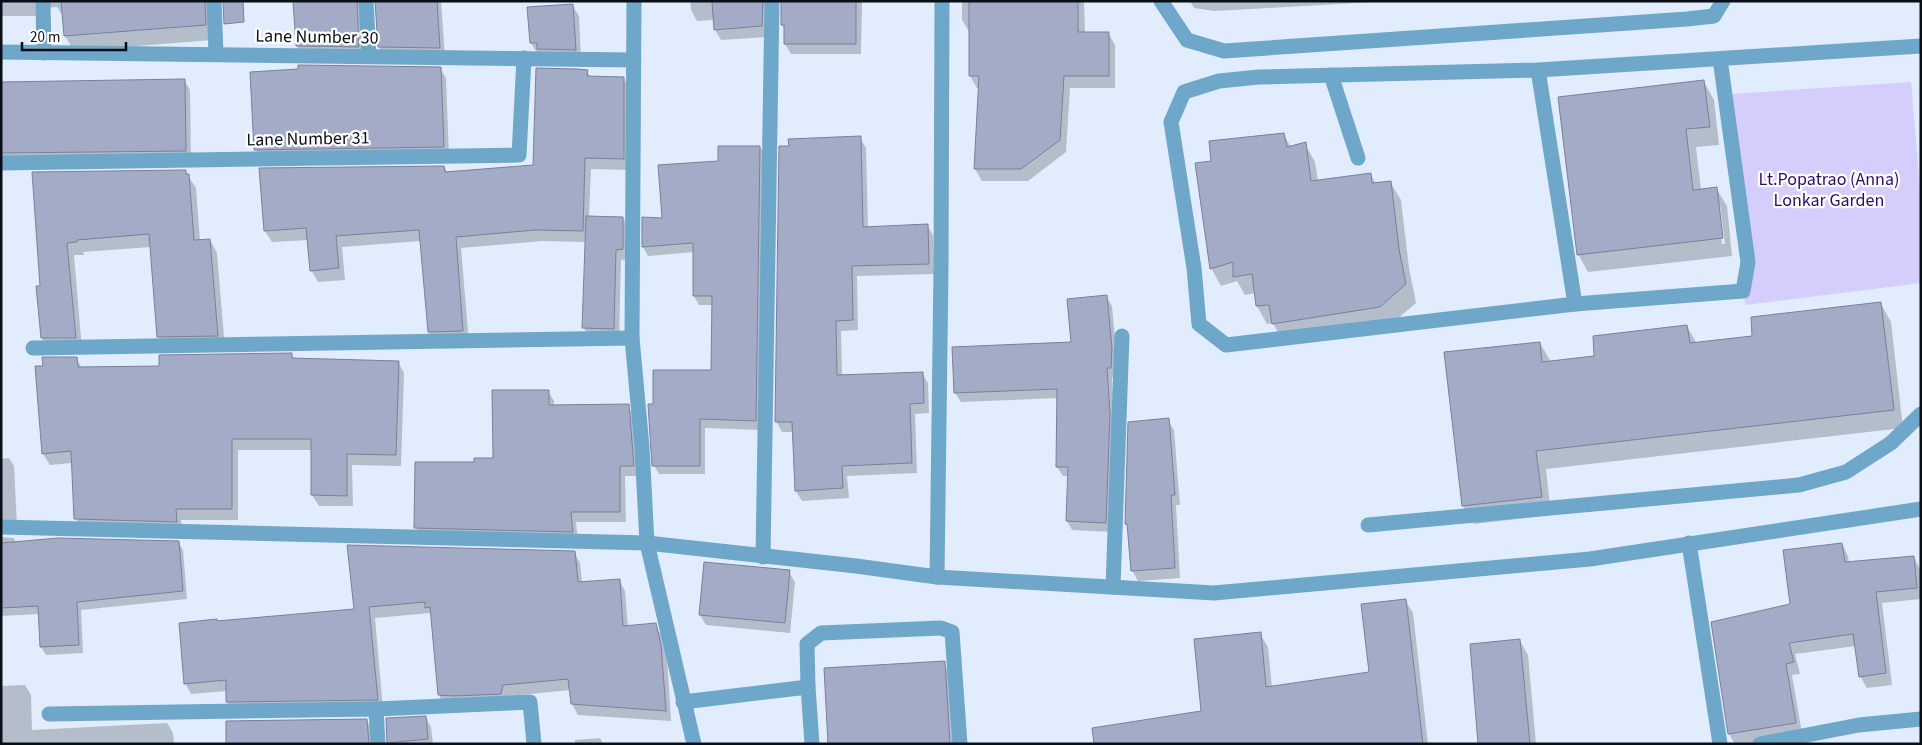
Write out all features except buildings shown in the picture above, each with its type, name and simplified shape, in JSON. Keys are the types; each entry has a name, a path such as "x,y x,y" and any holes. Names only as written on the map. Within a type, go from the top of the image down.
{"street":[{"path":"43,1 44,52"},
{"path":"214,1 216,54"},
{"path":"366,1 369,56"},
{"path":"634,1 632,338 642,447 647,543 694,744"},
{"path":"763,557 772,1"},
{"path":"937,577 942,259 942,1"},
{"path":"1161,1 1187,40 1224,51 1687,19 1714,16 1723,1"},
{"path":"1720,59 1748,262 1743,290 1575,304 1226,345 1199,324 1194,268 1170,122 1184,92 1218,81 1259,76 1538,70 1921,46"},
{"name":"Lane Number 30","path":"1,52 633,60"},
{"name":"Lane Number 31","path":"1,163 520,155 524,58"},
{"path":"1538,70 1575,304"},
{"path":"1331,75 1358,158"},
{"path":"1113,588 1122,336"},
{"path":"34,348 632,338"},
{"path":"1368,526 1799,485 1846,472 1891,443 1921,414"},
{"path":"1,527 647,543 937,577 1214,593 1590,559 1921,509"},
{"path":"1689,543 1720,744"},
{"path":"812,744 807,644 821,633 941,628 952,632 960,744"},
{"path":"683,702 808,688"},
{"path":"49,714 376,709 530,702 534,744"},
{"path":"376,709 378,744"},
{"path":"1760,744 1859,725 1921,719"}],"green space":[{"name":"Lt.Popatrao (Anna) Lonkar Garden","path":"1911,82 1921,202 1921,283 1745,305 1731,94"}]}
